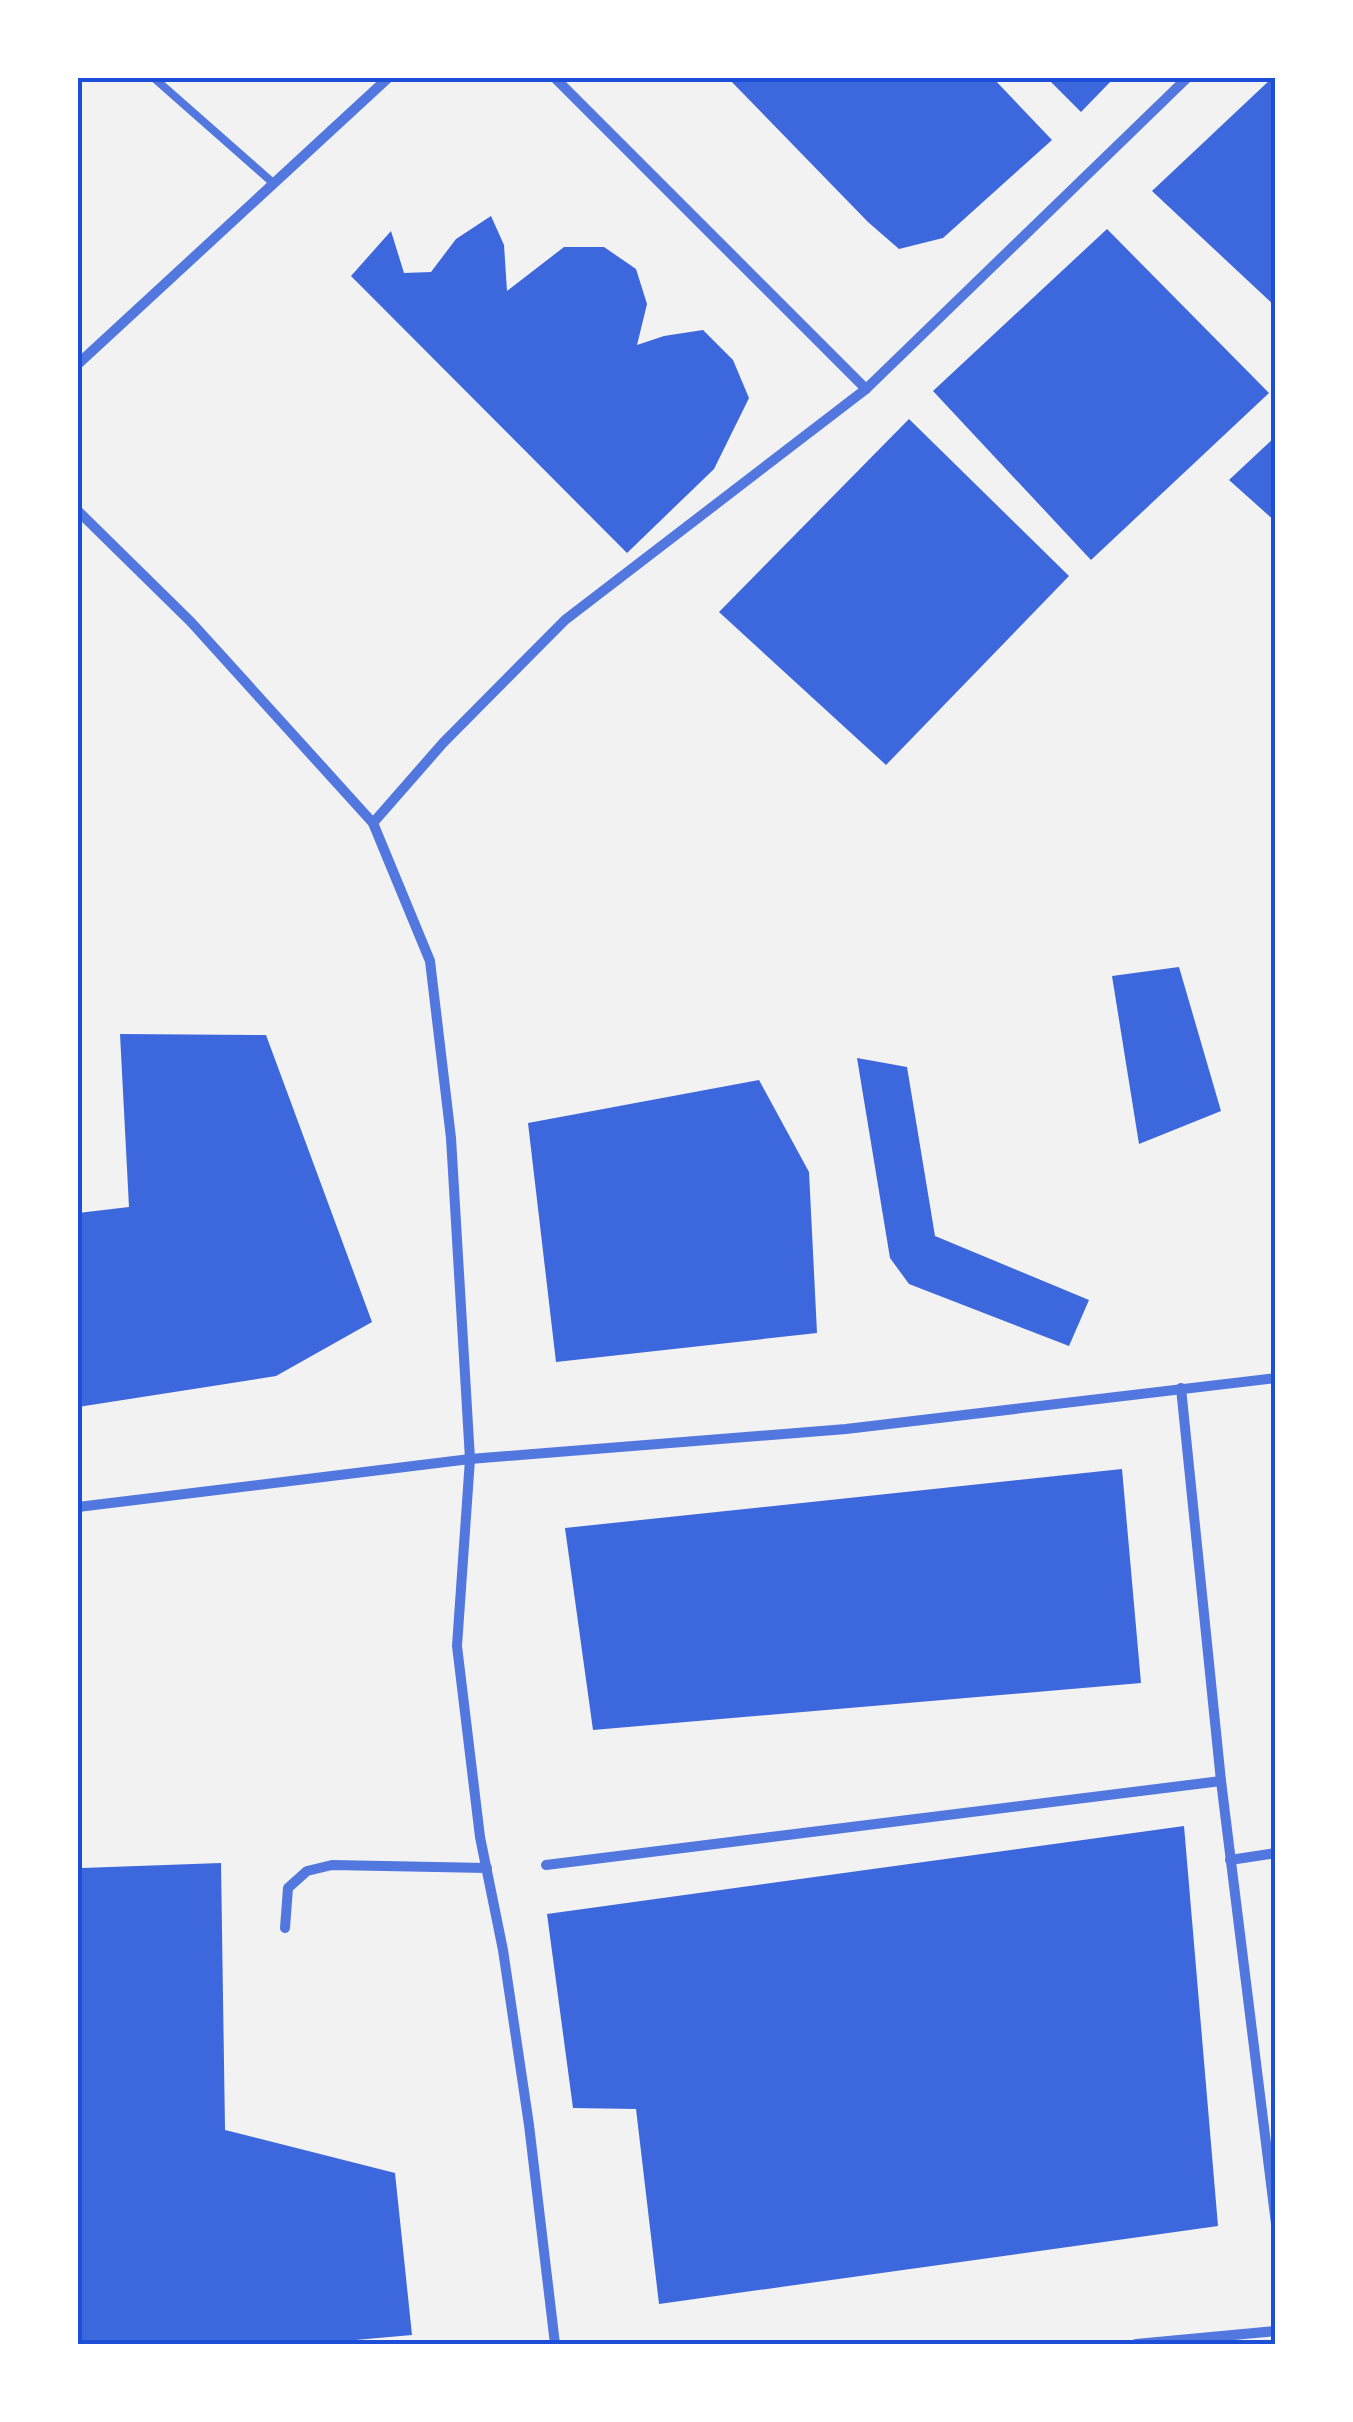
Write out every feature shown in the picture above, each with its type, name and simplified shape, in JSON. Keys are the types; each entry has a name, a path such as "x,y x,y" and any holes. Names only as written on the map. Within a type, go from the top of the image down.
{"street":[{"path":"78,364 388,78"},
{"path":"555,78 866,390"},
{"path":"373,823 443,742 566,620 866,390 1186,78"},
{"path":"78,511 191,622 373,823 430,961 451,1138 470,1459 457,1646 467,1742 518,2046 555,2344"},
{"path":"78,1508 470,1459 846,1428 1276,1378"},
{"path":"1181,1388 1221,1782 1272,2158 1276,2224"},
{"path":"546,1865 1221,1782"},
{"path":"1230,1860 1276,1853"},
{"path":"285,1928 288,1888 307,1871 332,1865 487,1868"},
{"path":"1136,2344 1276,2331"}],"lane":[{"path":"154,78 272,182"}],"building":[{"path":"728,78 993,78 1052,140 943,238 899,249"},
{"path":"1047,78 1114,78 1081,112"},
{"path":"1276,78 1276,307 1152,191"},
{"path":"491,216 504,245 507,291 564,247 604,247 636,269 647,304 637,345 703,330 733,360 749,398 714,469 627,553 351,276 391,231 404,273 431,272 456,239"},
{"path":"1107,229 1269,393 1091,560 933,391"},
{"path":"909,419 1069,576 886,765 719,612"},
{"path":"1276,436 1276,522 1229,480"},
{"path":"1179,967 1221,1111 1139,1144 1112,976"},
{"path":"120,1034 266,1035 372,1322 276,1376 78,1407 78,1213 129,1207"},
{"path":"857,1058 907,1067 935,1236 1089,1300 1069,1346 909,1284 890,1258"},
{"path":"759,1080 809,1172 817,1333 556,1362 528,1123"},
{"path":"1122,1469 1141,1683 593,1730 565,1528"},
{"path":"1184,1826 1218,2226 659,2304 636,2109 573,2108 547,1914"},
{"path":"80,1835 82,1868 221,1863 225,2130 395,2173 412,2335 310,2344 78,2344"}]}
